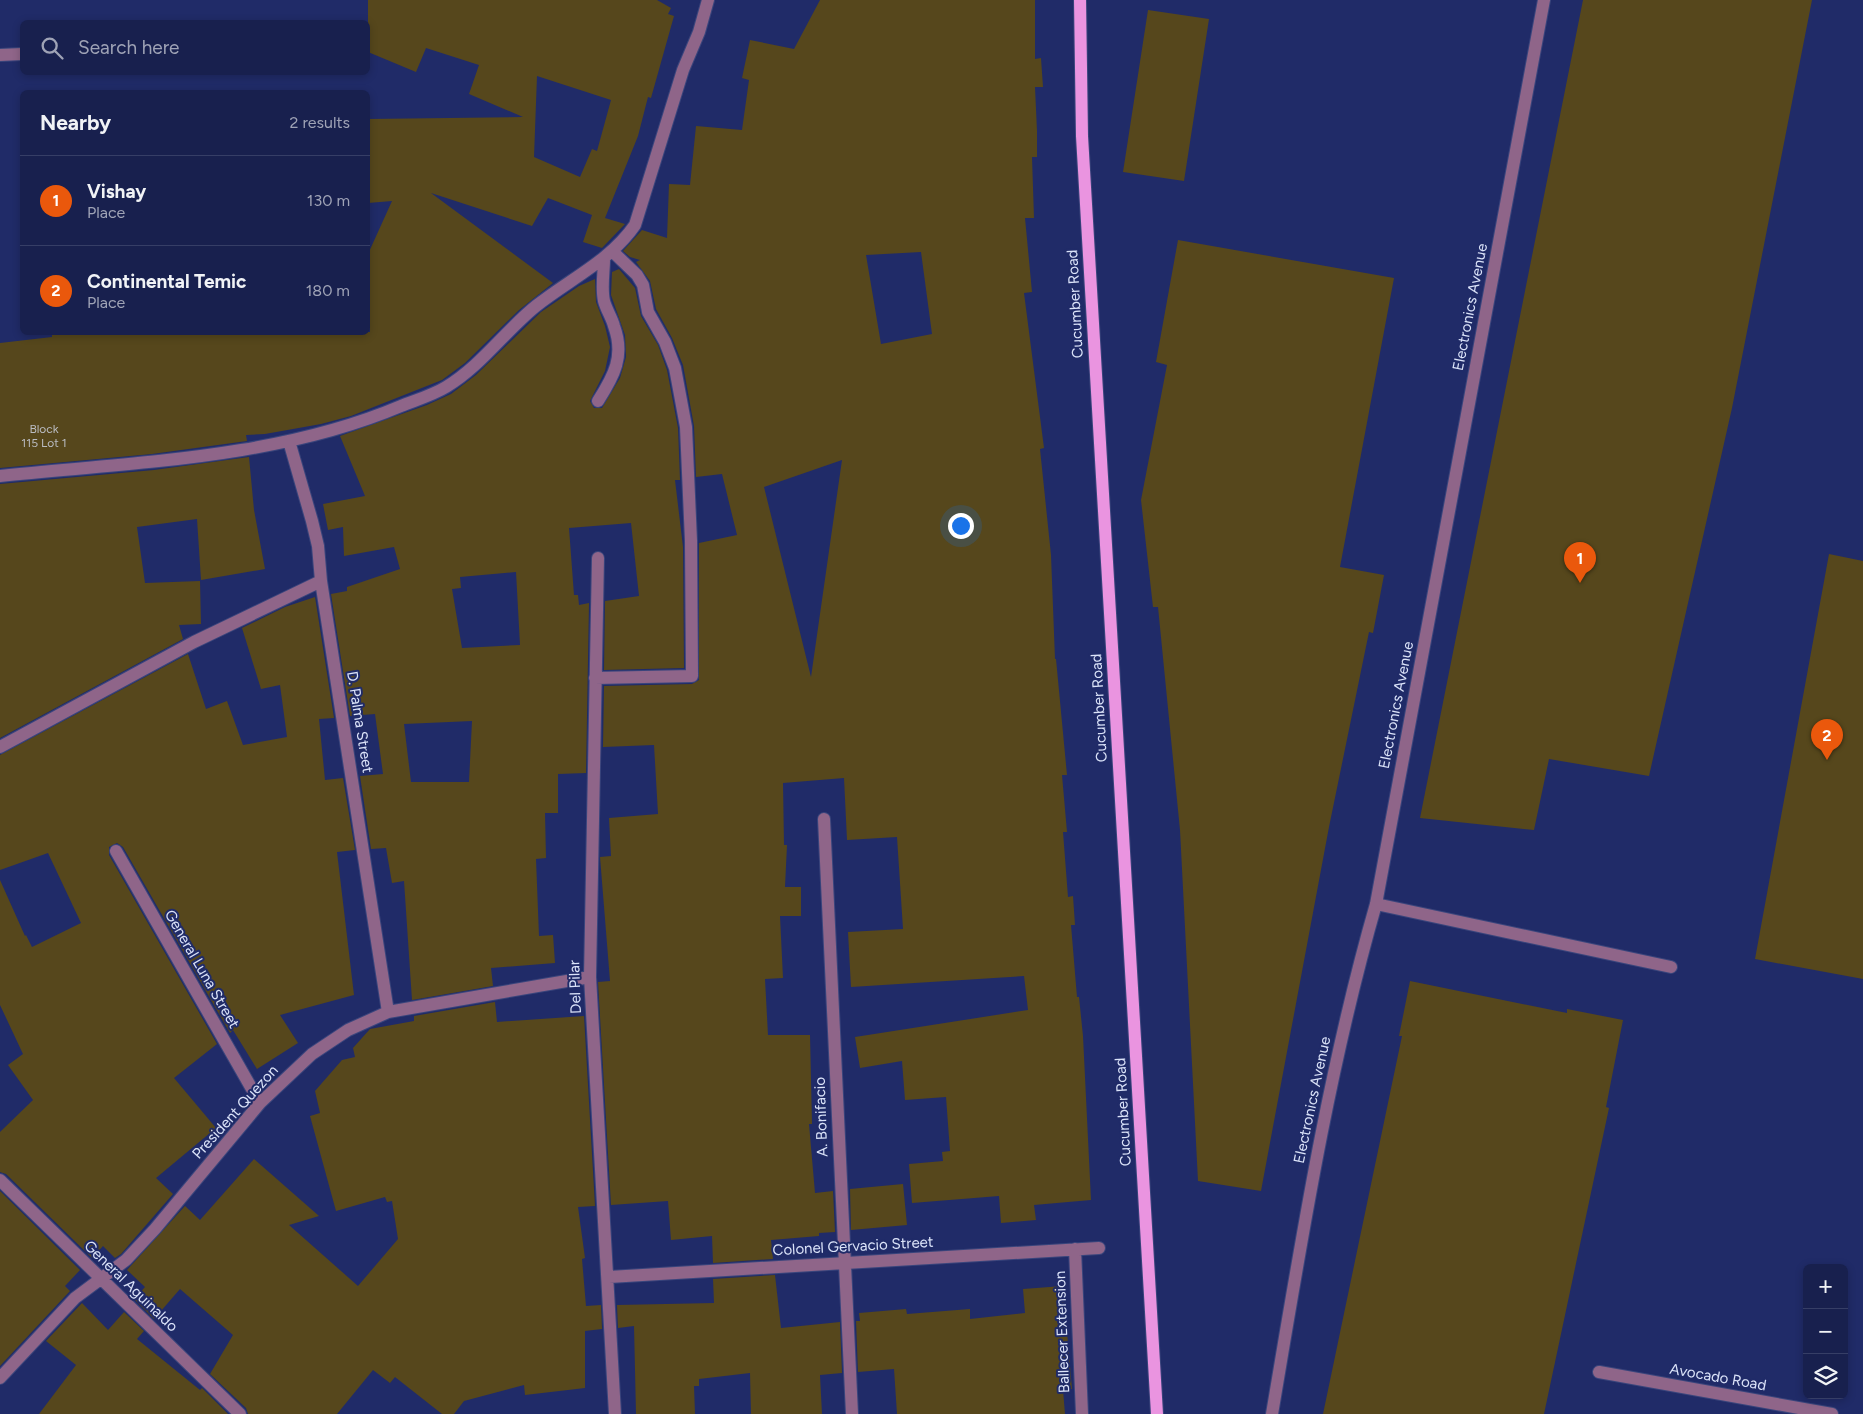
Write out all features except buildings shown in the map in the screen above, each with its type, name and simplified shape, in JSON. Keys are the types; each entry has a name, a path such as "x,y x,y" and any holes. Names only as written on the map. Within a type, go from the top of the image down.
{"main road":[{"name":"Cucumber Road","path":"1080,0 1082,136 1157,1414"}],"street":[{"path":"0,476 225,452 289,441 363,422 446,387 469,369 535,307 608,255 623,242 635,225 683,70 699,32 708,0"},
{"name":"Electronics Avenue","path":"1272,1414 1309,1190 1359,961 1376,904 1544,0"},
{"path":"0,55 20,54"},
{"path":"598,401 613,376 620,351 614,326 604,301 608,255"},
{"path":"595,678 692,676 691,540 686,428 675,368 648,312 644,284 637,275 608,255"},
{"name":"D. Palma Street","path":"289,441 318,546 321,581 388,1012"},
{"name":"Del Pilar","path":"598,558 590,977 609,1277 615,1414"},
{"path":"0,747 194,642 321,581"},
{"name":"A. Bonifacio","path":"824,819 852,1414"},
{"name":"General Luna Street","path":"116,851 260,1103"},
{"path":"1376,904 1671,967"},
{"name":"President Quezon","path":"0,1378 52,1320 75,1298 126,1260 155,1229 260,1103 312,1054 348,1030 388,1012 590,977"},
{"name":"General Aguinaldo","path":"0,1180 240,1414"},
{"name":"Colonel Gervacio Street","path":"609,1277 1099,1248"},
{"name":"Ballecer Extension","path":"1075,1249 1082,1414"},
{"name":"Avocado Road","path":"1599,1372 1832,1414"}],"place":[{"name":"Vishay","path":"1580,583"},
{"name":"Continental Temic","path":"1827,760"}]}
